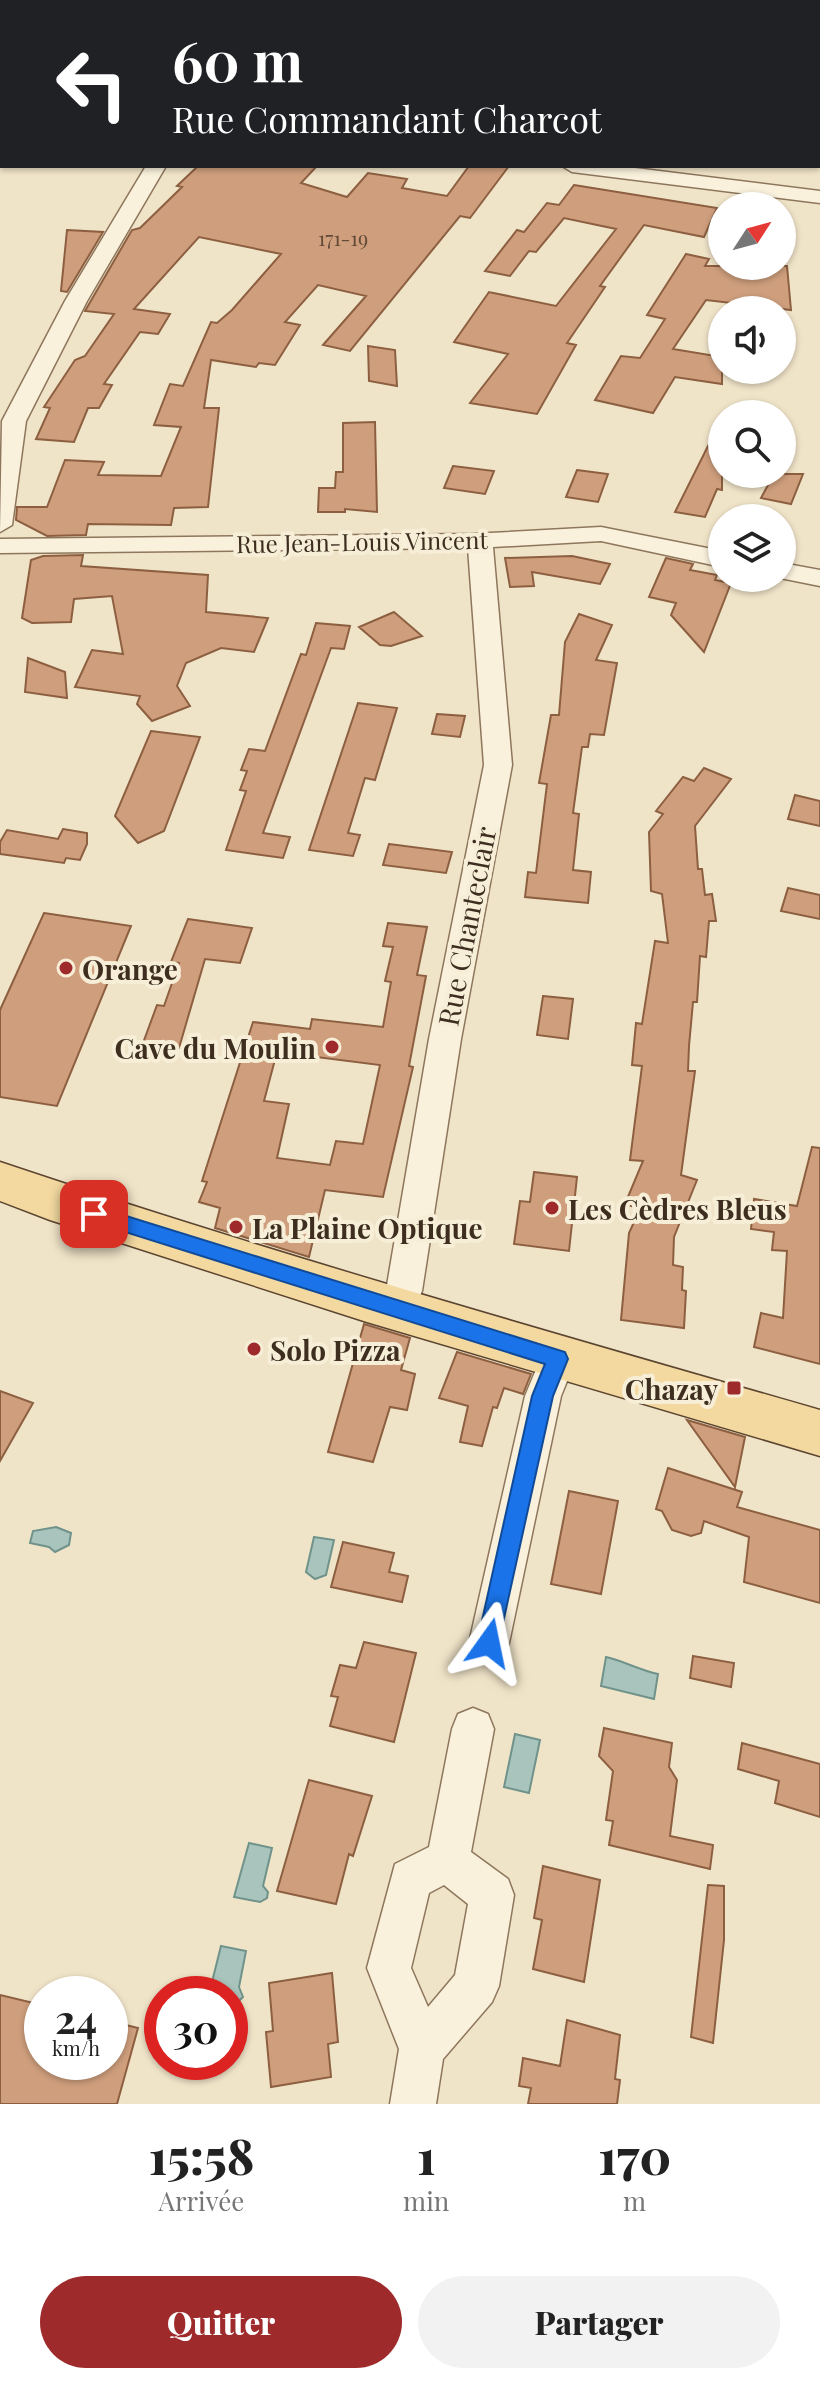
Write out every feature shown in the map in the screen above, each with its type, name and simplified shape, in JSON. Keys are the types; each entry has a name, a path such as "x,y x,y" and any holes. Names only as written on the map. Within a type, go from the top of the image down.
{"main road":[{"path":"3,1187 558,1359 820,1433"}],"street":[{"path":"0,525 14,421 76,301 155,168"},
{"path":"588,168 820,197"},
{"name":"Rue Jean-Louis Vincent","path":"0,546 480,540 601,534 708,556"},
{"name":"Rue Chanteclair","path":"396,1310 404,1291 445,1039 498,765 480,540"},
{"path":"796,574 820,578"},
{"path":"489,1643 543,1396 558,1359"},
{"path":"448,1861 473,1729"},
{"path":"422,2049 389,1968 410,1879 448,1861"},
{"path":"413,2104 422,2049 476,1986 492,1895 448,1861"}],"water":[{"path":"56,1527 71,1533 69,1545 55,1552 49,1547 30,1543 33,1531"},
{"path":"314,1537 334,1540 326,1575 315,1579 306,1572"},
{"path":"606,1657 658,1674 654,1699 601,1686"},
{"path":"515,1734 540,1740 529,1793 504,1787"},
{"path":"249,1843 272,1848 263,1886 268,1892 267,1898 260,1902 234,1897"},
{"path":"221,1946 246,1951 241,1976 214,1976"}],"building":[{"path":"196,168 315,168 301,183 347,197 368,173 407,179 402,188 447,196 468,168 508,168 470,218 460,216 350,351 323,345 366,296 318,285 285,322 300,325 275,365 259,363 256,367 211,360 204,408 219,408 208,507 174,508 171,525 88,524 86,535 47,536 16,520 17,507 47,507 65,460 104,462 98,475 161,476 181,427 154,425 170,384 183,386 211,322 217,323 232,310 281,254 199,237 134,309 170,314 158,334 140,332 104,384 112,385 99,408 88,408 74,442 36,439 50,408 44,407 75,360 85,356 114,314 85,311 132,230 140,228 182,187 177,186"},
{"path":"574,185 708,207 708,228 704,237 644,225 600,286 605,287 567,343 576,345 537,414 470,403 508,354 454,342 489,292 556,306 616,229 564,218 536,252 529,251 510,276 485,271 517,230 524,232 547,203 559,205"},
{"path":"67,230 103,232 67,292 61,291"},
{"path":"686,254 708,259 705,266 708,266 708,280 788,280 790,296 708,296 673,349 708,355 708,382 675,377 653,413 595,400 621,356 640,358 665,319 647,315"},
{"path":"368,346 395,350 397,386 369,381"},
{"path":"375,422 377,512 345,509 345,512 318,512 319,488 335,488 336,472 343,472 343,423"},
{"path":"708,446 708,488 722,488 722,490 717,489 705,517 675,512"},
{"path":"453,466 494,471 485,494 444,488"},
{"path":"577,470 608,474 598,502 566,497"},
{"path":"796,474 803,474 791,504 761,498 766,488 796,488"},
{"path":"83,555 81,566 208,575 206,612 268,618 254,652 221,648 186,663 177,686 190,706 152,721 137,704 140,696 75,687 92,650 123,654 112,596 74,599 71,622 32,623 22,618 31,560 43,556"},
{"path":"572,556 610,564 600,584 532,572 534,586 510,587 505,558"},
{"path":"666,558 693,564 690,570 708,573 708,592 727,592 704,652 671,615 676,603 649,597"},
{"path":"394,612 422,636 391,646 380,645 359,627"},
{"path":"579,614 612,625 596,660 617,663 604,735 590,734 588,747 582,747 573,813 579,814 573,870 591,872 588,903 525,897 528,872 536,873 547,784 539,783 551,715 559,715 565,642"},
{"path":"316,623 350,626 344,649 331,648 263,833 290,837 283,858 226,850 246,791 240,790 247,771 241,770 249,749 265,751 301,654 306,655"},
{"path":"28,658 65,672 67,698 25,692"},
{"path":"358,703 397,708 375,780 365,778 348,833 360,835 353,856 309,850"},
{"path":"437,714 465,716 460,737 432,734"},
{"path":"151,731 200,737 164,831 138,843 115,816"},
{"path":"704,768 731,779 695,826 698,869 702,869 705,895 712,894 716,921 709,921 706,957 700,956 697,1002 693,1002 689,1046 688,1071 695,1071 681,1175 697,1180 674,1237 673,1265 683,1267 682,1290 686,1291 684,1328 621,1320 629,1233 640,1209 625,1204 643,1161 630,1160 642,1066 632,1065 636,1023 642,1024 655,941 668,943 662,894 651,891 649,832 663,814 656,811 683,777 694,781"},
{"path":"795,795 820,801 820,826 788,819"},
{"path":"63,829 87,833 87,844 80,860 66,858 64,863 0,854 0,842 7,830 58,839"},
{"path":"389,844 452,852 446,873 383,865"},
{"path":"788,888 820,895 820,919 781,911"},
{"name":"Orange","path":"44,913 131,926 57,1106 0,1097 0,1010"},
{"path":"188,919 252,928 240,963 205,959 179,1048 172,1047 168,1058 139,1054 157,1005 164,1006 179,963 171,962"},
{"path":"388,923 427,927 417,975 426,976 409,1066 413,1067 383,1197 325,1190 309,1257 215,1228 220,1208 199,1202 207,1182 202,1181 253,1022 310,1029 312,1019 383,1027 391,982 385,981 393,947 383,946","holes":["277,1052 380,1065 363,1144 336,1141 330,1165 277,1158 289,1104 264,1101"]},
{"path":"543,996 573,999 568,1039 537,1035"},
{"path":"812,1147 820,1148 820,1364 754,1347 761,1313 783,1318 787,1251 772,1250 774,1232 751,1229 754,1199 797,1206"},
{"name":"Les Cèdres Bleus","path":"534,1172 577,1177 569,1251 514,1244 520,1201 530,1202"},
{"path":"364,1324 410,1338 401,1370 415,1374 407,1410 390,1407 373,1462 328,1452"},
{"path":"457,1352 531,1374 523,1394 504,1388 497,1408 493,1407 482,1446 460,1442 468,1406 439,1398"},
{"path":"0,1391 33,1403 0,1461"},
{"path":"687,1420 745,1437 735,1487"},
{"path":"668,1468 742,1492 737,1507 820,1530 820,1603 744,1582 749,1537 704,1521 701,1533 691,1536 672,1530 662,1511 656,1509"},
{"path":"569,1491 618,1501 601,1594 551,1584"},
{"path":"343,1542 394,1553 389,1572 408,1576 402,1602 331,1587"},
{"path":"364,1642 416,1653 394,1742 330,1726 338,1697 331,1696 340,1665 356,1668"},
{"path":"693,1656 734,1663 731,1687 690,1678"},
{"path":"604,1728 672,1743 669,1767 677,1780 670,1836 713,1845 710,1869 609,1845 613,1821 606,1820 613,1771 599,1756"},
{"path":"742,1743 820,1764 820,1817 775,1803 779,1781 738,1769"},
{"path":"309,1780 372,1796 353,1856 349,1854 336,1904 277,1891"},
{"path":"543,1866 600,1880 584,1982 533,1969 542,1920 534,1918"},
{"path":"708,1885 724,1886 724,1940 713,2043 691,2037"},
{"path":"332,1973 338,2042 328,2044 331,2077 271,2087 266,2032 273,2031 269,1983"},
{"path":"0,1995 24,2001 24,2080 124,2080 117,2104 0,2104"},
{"path":"567,2020 620,2035 615,2079 620,2080 617,2104 528,2104 531,2088 519,2086 523,2058 560,2066"},
{"path":"128,2026 138,2028 128,2064"}],"place":[{"name":"Orange","path":"66,968"},
{"name":"Cave du Moulin","path":"332,1047"},
{"name":"Les Cèdres Bleus","path":"552,1208"},
{"name":"La Plaine Optique","path":"236,1227"},
{"name":"Solo Pizza","path":"254,1349"},
{"name":"Chazay","path":"734,1388"}],"route":[{"path":"94,1214 558,1359 543,1396 489,1643"}]}
